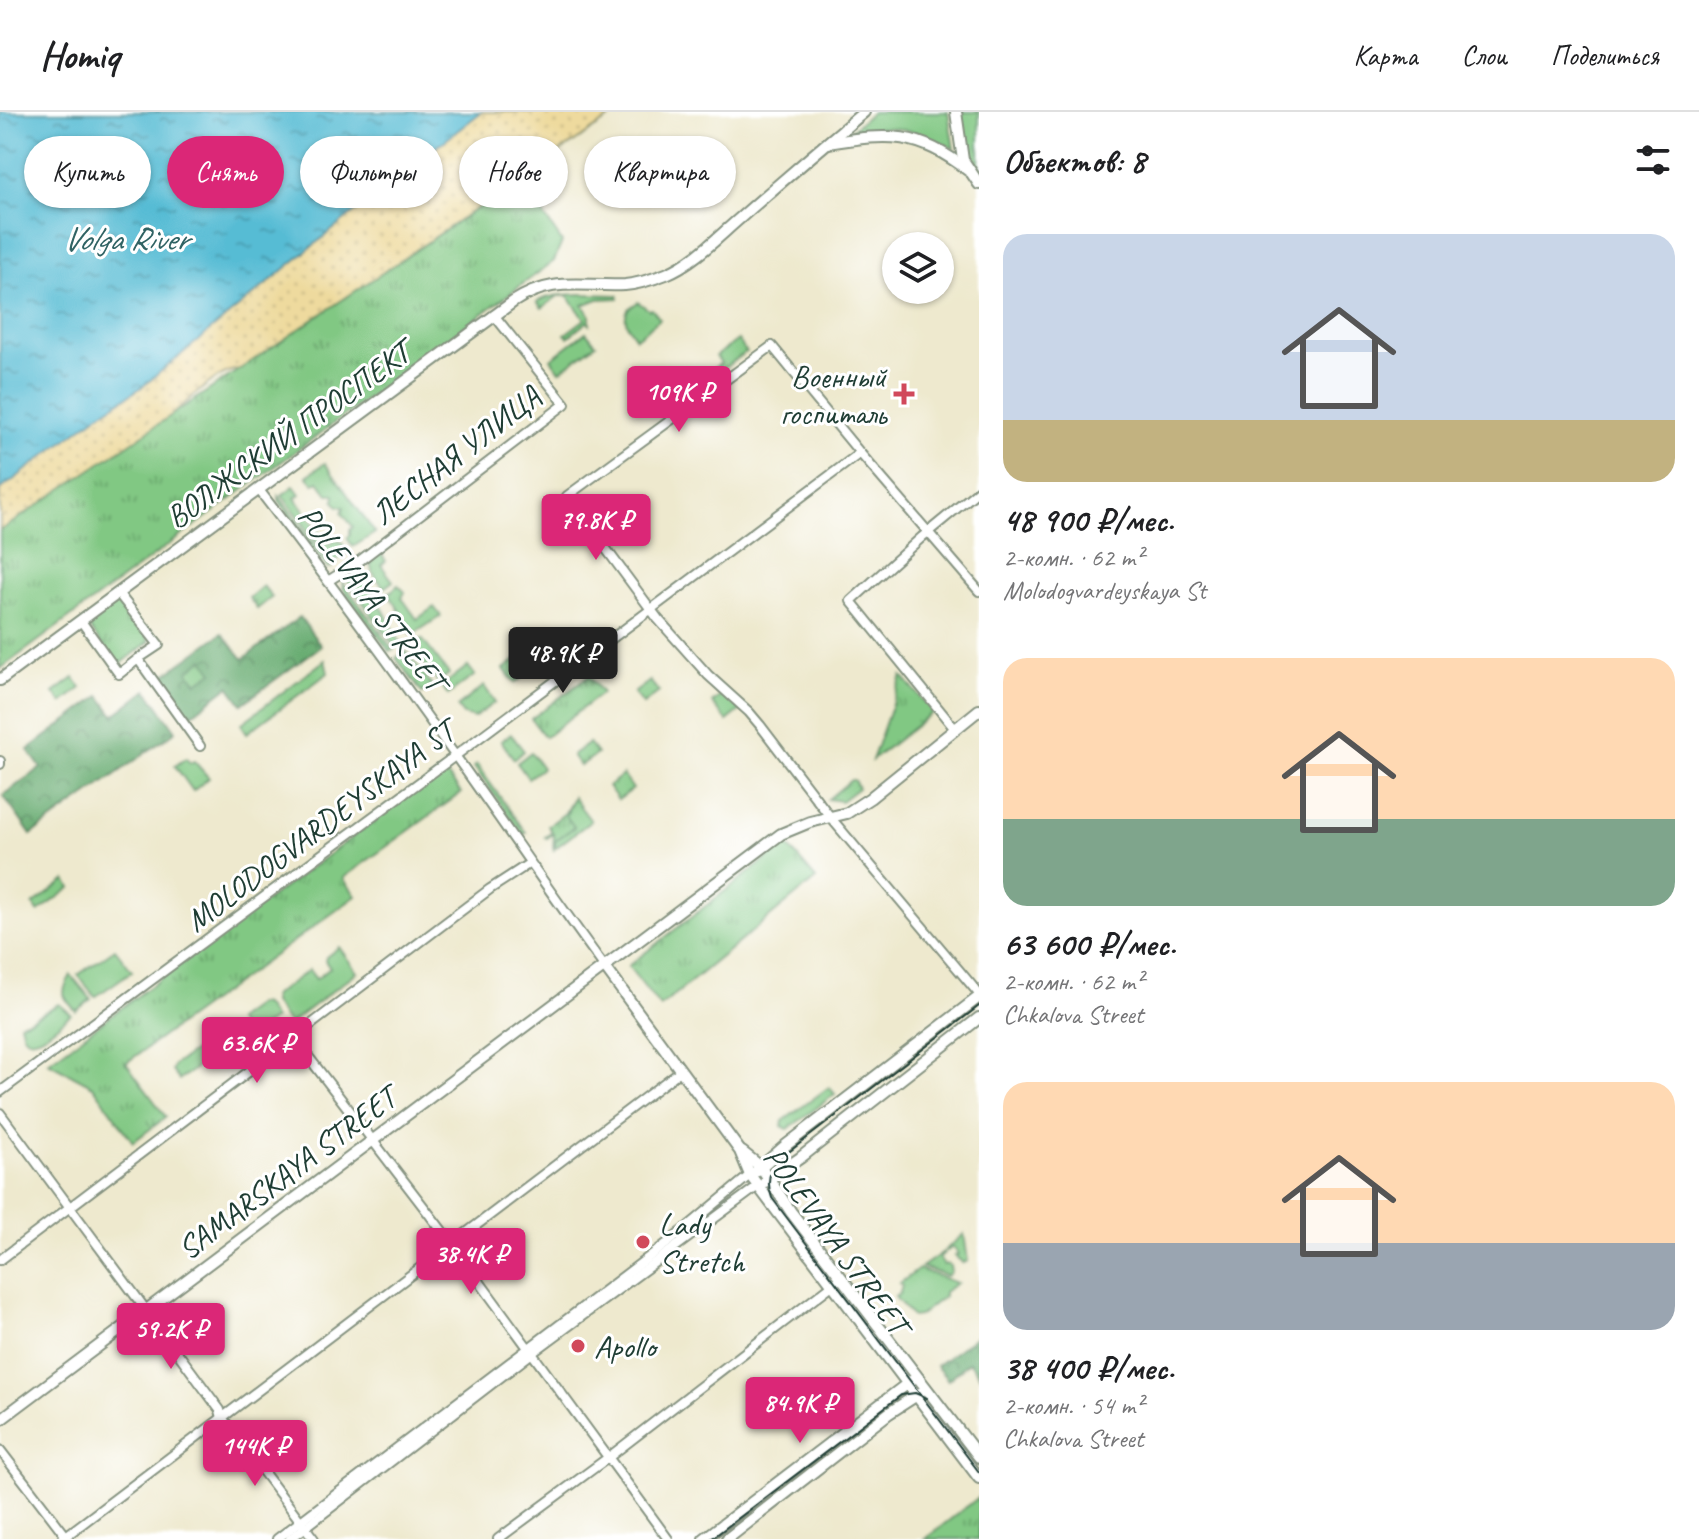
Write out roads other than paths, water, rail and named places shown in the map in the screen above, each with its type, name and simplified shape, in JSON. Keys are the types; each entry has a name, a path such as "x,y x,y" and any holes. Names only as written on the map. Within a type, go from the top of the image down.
{"main road":[{"name":"ВОЛЖСКИЙ ПРОСПЕКТ","path":"0,680 527,293 548,286 627,285 671,272 864,112"},
{"path":"956,112 963,160 979,184"},
{"path":"826,144 885,136 905,138 938,150 969,171"},
{"name":"SAMARSKAYA STREET","path":"0,1420 781,834 810,822 847,813 979,710"},
{"path":"604,966 740,1151"},
{"path":"750,1175 979,995"},
{"path":"758,1186 800,1158 979,1018"},
{"name":"POLEVAYA STREET","path":"740,1151 761,1167 791,1212 843,1277 912,1380"},
{"name":"POLEVAYA STREET","path":"740,1151 750,1175 833,1284 979,1457"},
{"path":"704,1539 912,1380"},
{"path":"727,1539 889,1413 922,1392"},
{"name":"POLEVAYA STREET","path":"922,1392 979,1478"}],"street":[{"name":"ЛЕСНАЯ УЛИЦА","path":"328,581 358,562 565,404 494,315"},
{"path":"979,591 772,346 567,496 650,609 708,675 749,712 831,818 979,995"},
{"name":"MOLODOGVARDEYSKAYA ST","path":"0,1092 860,453"},
{"name":"POLEVAYA STREET","path":"259,490 455,756 604,966"},
{"path":"955,729 851,601 979,490"},
{"path":"81,621 119,674 159,645 118,593"},
{"path":"138,659 200,746"},
{"path":"0,1260 495,885 530,863"},
{"path":"294,1038 452,1244 668,1539"},
{"path":"0,1450 64,1538 680,1071"},
{"path":"0,1113 314,1539"},
{"path":"277,1539 303,1524 530,1350 750,1175"},
{"path":"530,1350 758,1186"},
{"path":"498,1539 843,1277"},
{"path":"290,1539 303,1524"}],"water":[{"name":"Volga River","path":"0,112 481,112 443,142 443,136 300,136 300,208 360,208 142,387 98,415 0,490"}],"tram line":[{"path":"979,1006 781,1158 771,1172 769,1182 772,1198 979,1472"},
{"path":"711,1539 901,1395 915,1393 927,1398"}],"place":[{"name":"Военный госпиталь","path":"904,394"},
{"name":"Lady Stretch","path":"643,1242"},
{"name":"Apollo","path":"578,1346"}]}
